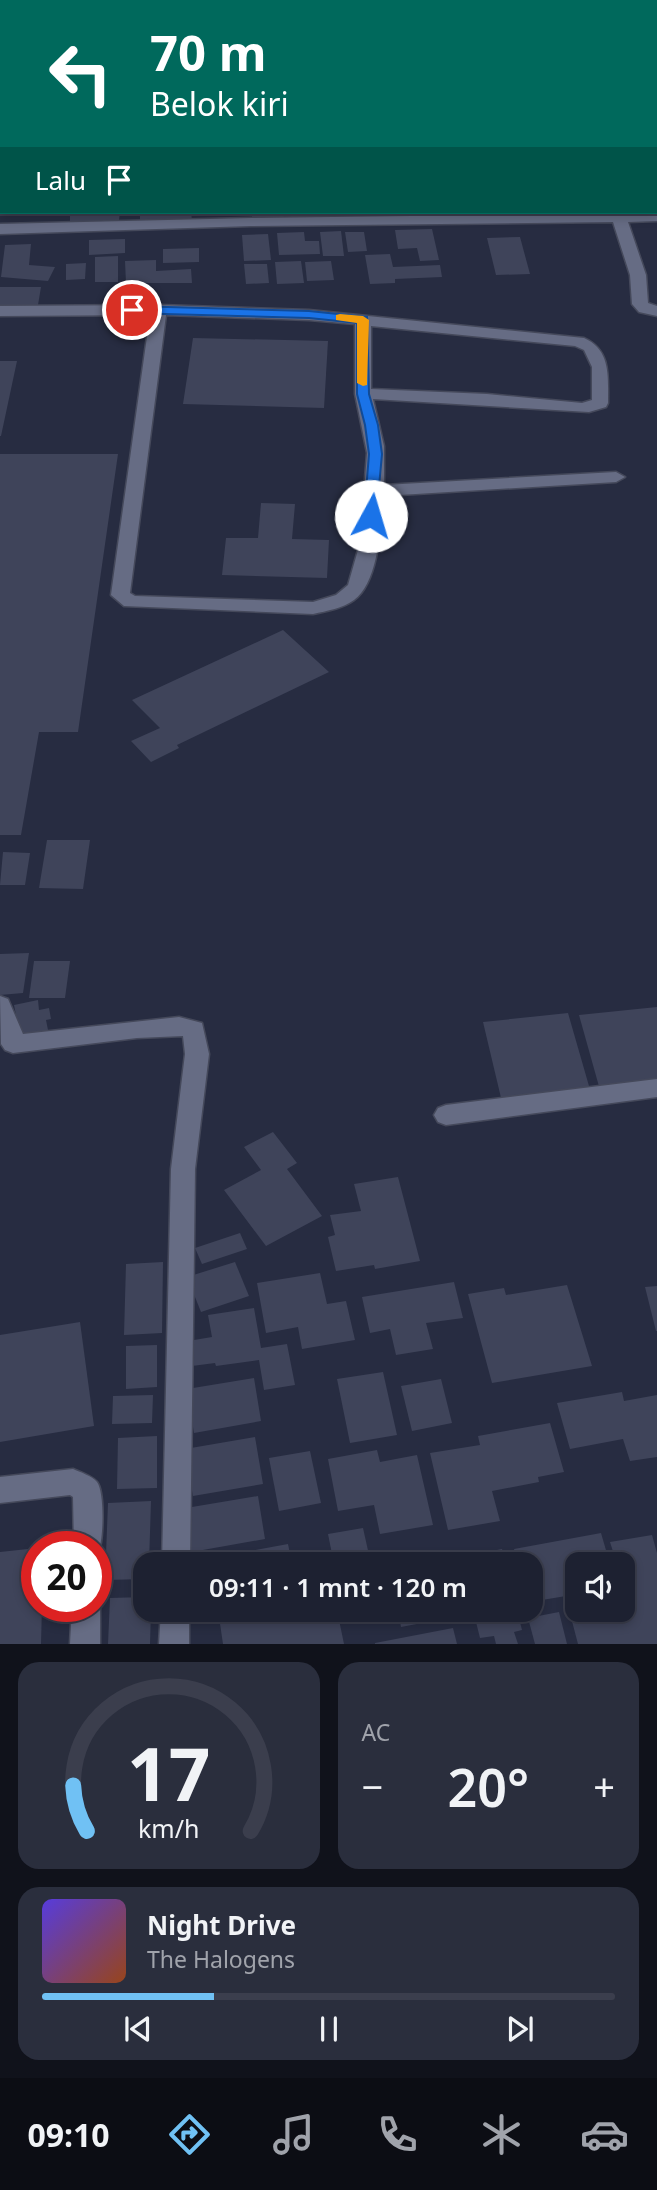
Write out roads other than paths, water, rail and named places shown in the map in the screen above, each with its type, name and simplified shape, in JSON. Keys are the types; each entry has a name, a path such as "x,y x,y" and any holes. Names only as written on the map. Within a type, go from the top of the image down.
{"street":[{"path":"0,229 386,217 657,217"},
{"path":"619,217 638,275 640,304 645,309 657,311"},
{"path":"0,311 159,310 309,315 363,320 578,341 591,347 600,367 600,403 592,407 488,398 363,394"},
{"path":"159,310 122,598 131,602 313,608 337,602 356,589 365,568 376,454 372,425 363,394 363,320"},
{"path":"374,491 616,477"},
{"path":"0,1004 13,1044 169,1027 194,1029 197,1054 183,1170 176,1552"},
{"path":"446,1115 657,1088"},
{"path":"0,1490 73,1482 87,1490 88,1531"},
{"path":"85,1644 86,1622"},
{"path":"174,1644 175,1622"}]}
